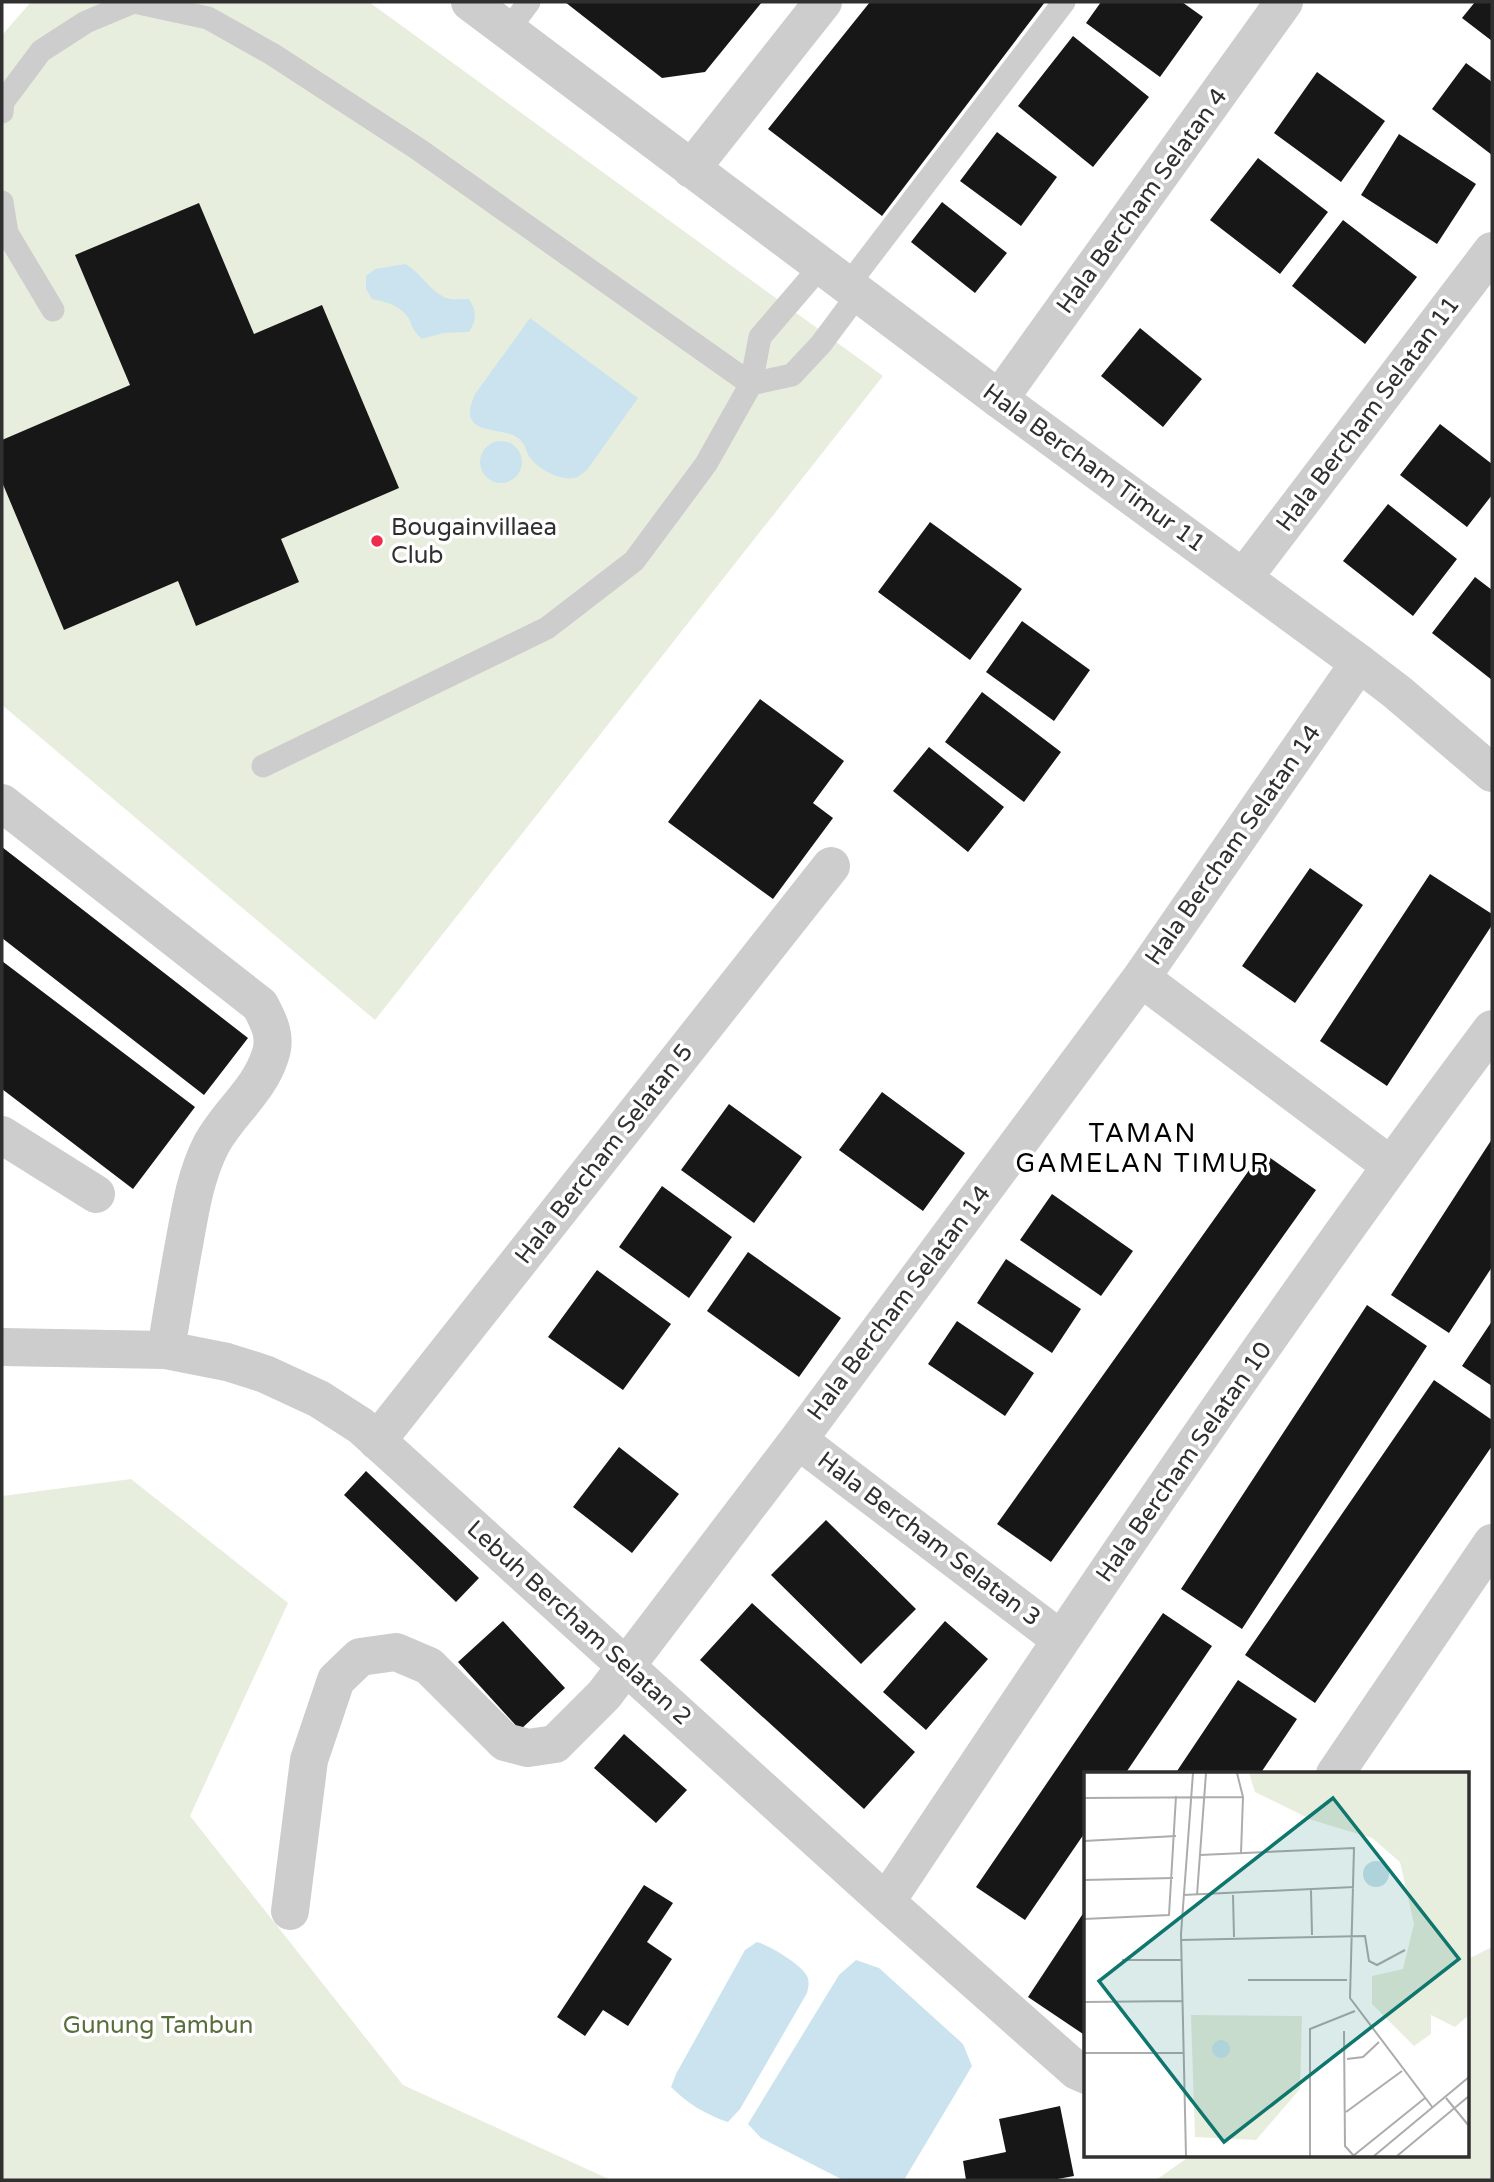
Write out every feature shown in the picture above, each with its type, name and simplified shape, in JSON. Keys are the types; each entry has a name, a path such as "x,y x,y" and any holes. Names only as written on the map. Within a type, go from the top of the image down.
{"street":[{"name":"Hala Bercham Timur 11","path":"470,2 519,16 691,169 1359,663 1492,773"},
{"path":"691,169 823,2"},
{"name":"Hala Bercham Selatan 4","path":"999,399 1284,2"},
{"name":"Hala Bercham Selatan 11","path":"1244,578 1492,251"},
{"name":"Hala Bercham Selatan 14","path":"290,1912 309,1760 336,1680 360,1657 396,1652 429,1666 505,1742 528,1748 555,1744 604,1695 798,1440 1141,978 1359,663"},
{"path":"2,803 260,1005 269,1022 273,1038 271,1054 259,1082 233,1112 211,1145 195,1184 166,1350"},
{"name":"Hala Bercham Selatan 5","path":"377,1441 831,866"},
{"path":"1141,978 1390,1165"},
{"name":"Hala Bercham Selatan 10","path":"886,1902 1060,1639 1390,1165 1492,1028"},
{"path":"2,1135 96,1194"},
{"name":"Lebuh Bercham Selatan 2","path":"2,1347 166,1350 227,1362 265,1374 320,1399 361,1426 886,1902 1081,2073"},
{"name":"Hala Bercham Selatan 3","path":"798,1440 1060,1639"},
{"path":"1336,1772 1492,1543"}],"lane":[{"path":"2,112 3,102 41,51 86,22 134,2 208,18 272,54 418,149 751,384 792,375 821,344 843,281"},
{"path":"263,766 547,628 634,561 706,464 751,384 760,337 843,281 1064,2"},
{"path":"2,202 7,233 53,310"}],"green space":[{"name":"Bougainvillaea Club","path":"31,2 369,2 883,376 375,1020 2,705 2,35"},
{"name":"Gunung Tambun","path":"131,1479 288,1603 190,1816 403,2085 611,2180 2,2180 2,1496"},
{"path":"1492,1947 1492,2180 1156,2180 1187,2158 1470,2158 1470,1958"}],"water":[{"path":"405,264 440,295 448,299 469,299 475,316 469,332 443,333 422,339 399,308 372,299 366,289 366,276 375,269"},
{"path":"530,318 638,398 587,470 578,477 565,478 544,470 533,461 518,438 482,428 471,418 470,408 475,394"},
{"path":"501,441 516,447 522,462 516,477 501,483 486,477 480,462 486,447"},
{"path":"757,1942 777,1951 799,1966 807,1976 808,1987 740,2109 728,2122 697,2108 671,2087 745,1950"},
{"path":"856,1960 879,1968 963,2044 972,2066 904,2180 843,2180 761,2138 748,2124 839,1975"}],"building":[{"path":"565,2 762,2 705,72 662,78"},
{"path":"870,2 1045,2 882,216 768,129"},
{"path":"1101,2 1182,2 1203,17 1160,77 1086,23"},
{"path":"1475,2 1492,2 1492,41 1462,18"},
{"path":"1073,36 1149,97 1093,167 1018,106"},
{"path":"1466,63 1492,82 1492,155 1432,109"},
{"path":"1317,72 1385,121 1341,182 1274,133"},
{"path":"997,132 1057,177 1021,226 960,181"},
{"path":"1399,134 1476,184 1437,244 1361,195"},
{"path":"1258,158 1328,212 1280,274 1210,220"},
{"path":"942,202 1007,253 975,293 911,242"},
{"path":"199,203 254,334 322,305 399,488 281,539 299,582 196,626 178,581 64,630 2,482 2,440 130,385 75,255"},
{"path":"1343,220 1417,277 1365,344 1292,286"},
{"path":"1140,328 1202,379 1163,427 1101,376"},
{"path":"1440,424 1492,464 1492,495 1467,527 1400,475"},
{"path":"1388,504 1457,559 1413,616 1343,561"},
{"path":"930,522 1022,589 970,660 878,592"},
{"path":"1475,577 1492,590 1492,680 1432,633"},
{"path":"1022,621 1090,670 1054,721 986,672"},
{"path":"982,692 1061,752 1024,802 945,742"},
{"path":"760,699 844,761 813,803 833,818 773,899 668,822"},
{"path":"929,747 1004,807 968,852 893,791"},
{"path":"2,847 248,1038 204,1095 2,938"},
{"path":"1310,868 1363,905 1295,1003 1242,966"},
{"path":"1430,874 1492,914 1492,925 1387,1086 1320,1041"},
{"path":"2,961 195,1107 133,1189 2,1089"},
{"path":"882,1092 965,1153 923,1211 839,1150"},
{"path":"729,1104 802,1157 754,1223 681,1170"},
{"path":"1492,1139 1492,1267 1449,1333 1391,1295"},
{"path":"1262,1152 1316,1190 1051,1562 997,1524"},
{"path":"662,1186 732,1237 689,1298 619,1247"},
{"path":"1052,1194 1133,1251 1101,1296 1020,1240"},
{"path":"748,1252 841,1318 799,1377 707,1311"},
{"path":"1006,1259 1081,1309 1052,1353 977,1303"},
{"path":"597,1270 671,1324 623,1390 548,1337"},
{"path":"1367,1305 1427,1346 1242,1629 1181,1589"},
{"path":"957,1321 1034,1373 1005,1416 928,1364"},
{"path":"1492,1321 1492,1386 1462,1366"},
{"path":"1434,1380 1492,1420 1492,1446 1315,1703 1245,1655"},
{"path":"619,1447 679,1494 632,1553 573,1507"},
{"path":"366,1471 479,1578 456,1602 344,1495"},
{"path":"826,1520 916,1609 861,1664 771,1575"},
{"path":"752,1603 915,1752 864,1809 700,1660"},
{"path":"1163,1613 1212,1646 1126,1772 1084,1772 1084,1834 1025,1920 976,1887"},
{"path":"503,1621 565,1688 520,1730 458,1662"},
{"path":"945,1621 988,1659 926,1730 883,1692"},
{"path":"1238,1680 1297,1719 1261,1772 1176,1772"},
{"path":"624,1734 687,1790 656,1823 594,1768"},
{"path":"644,1885 673,1903 647,1942 672,1959 628,2026 603,2010 585,2036 557,2017"},
{"path":"1084,1912 1084,2035 1028,1997"},
{"path":"1060,2106 1074,2176 1052,2180 966,2180 963,2161 1006,2152 999,2119"}],"place":[{"name":"Bougainvillaea Club","path":"377,541"}],"district":[{"name":"TAMAN GAMELAN TIMUR","path":"1143,1148"}]}
